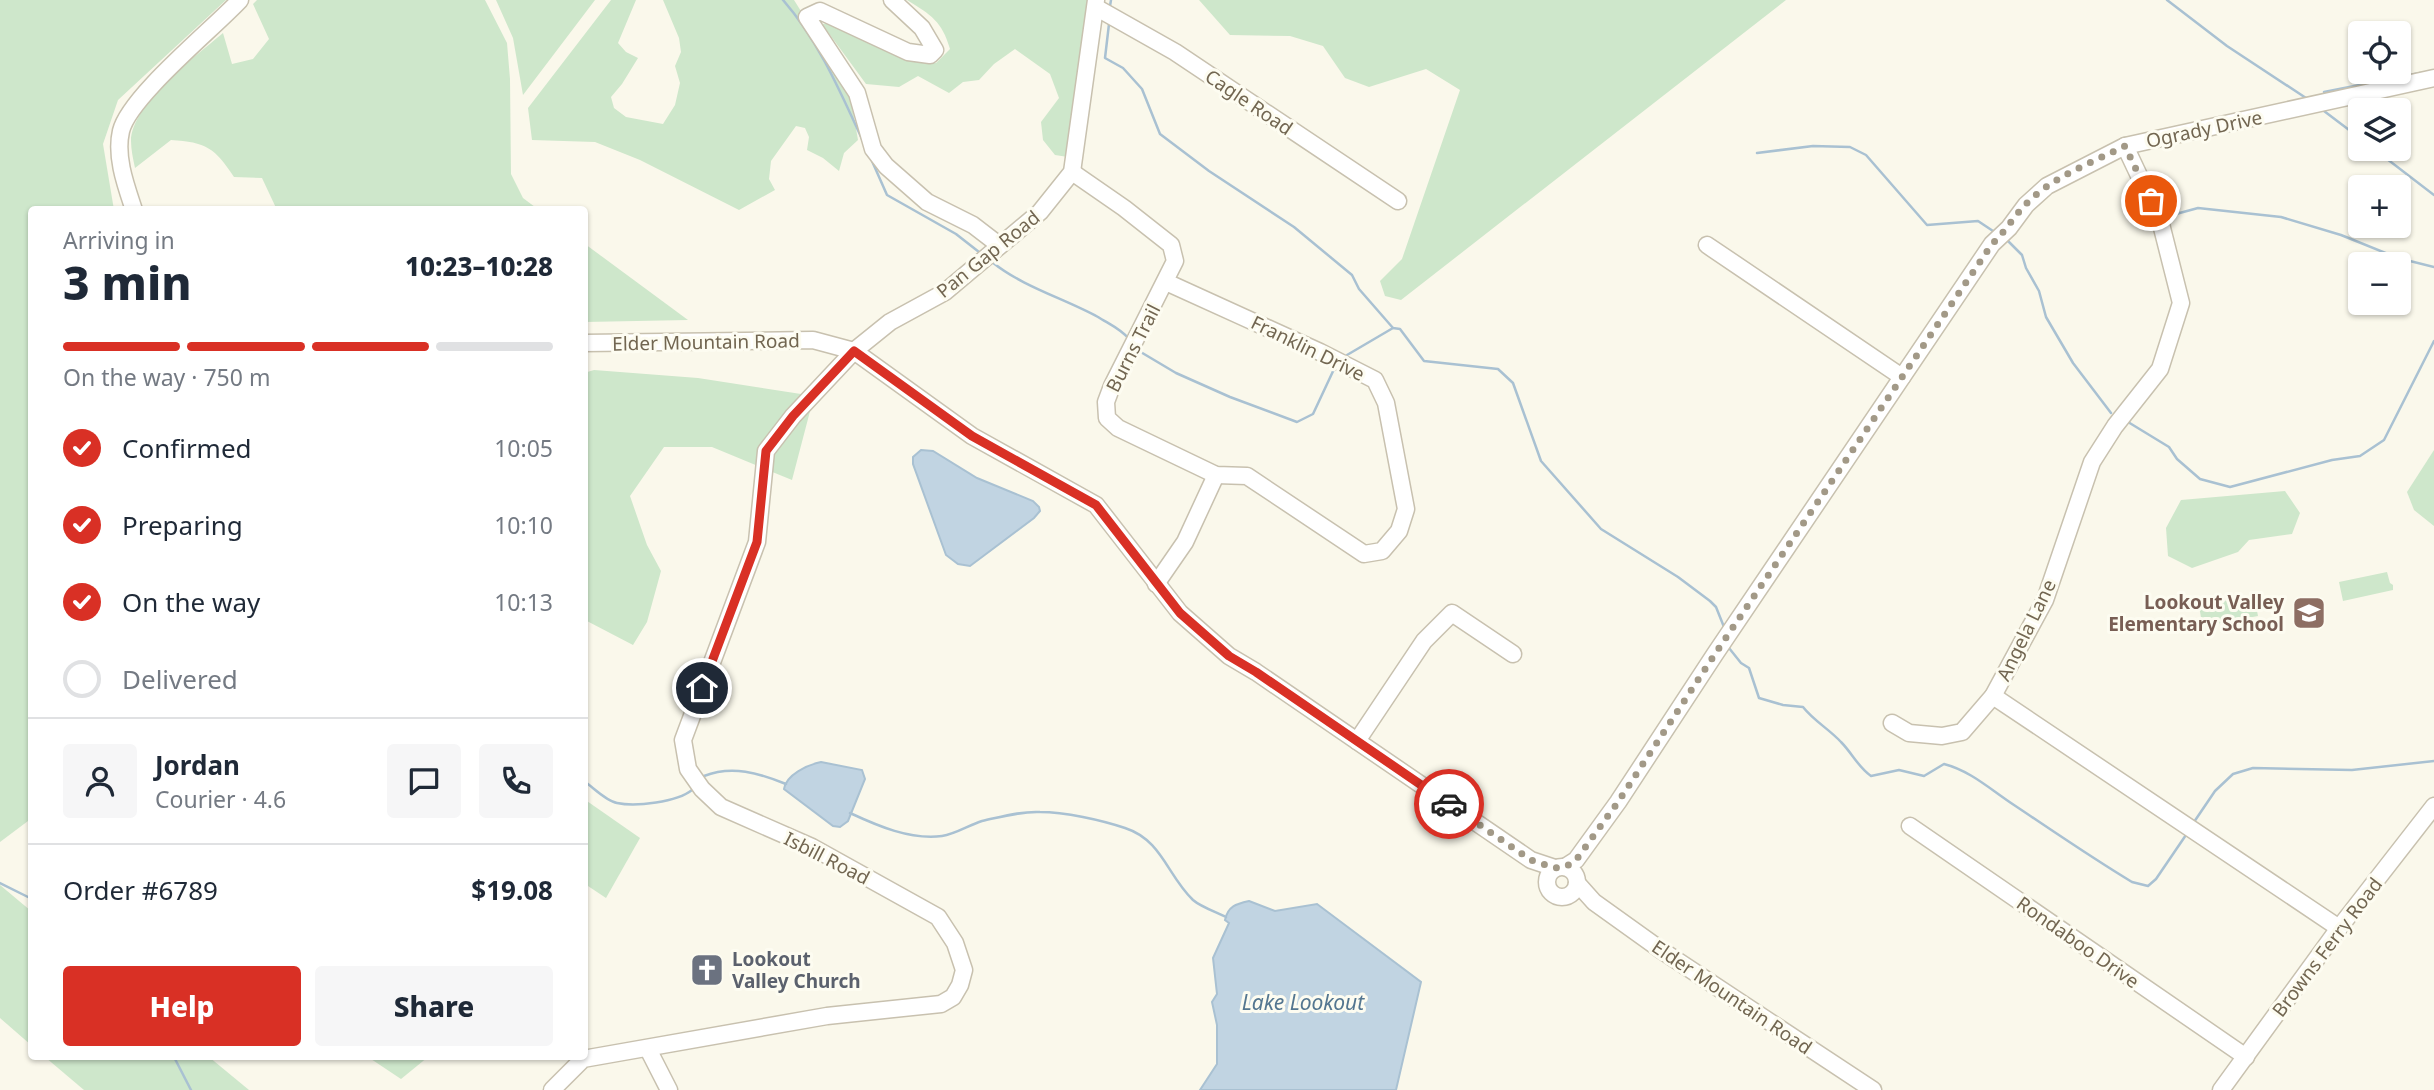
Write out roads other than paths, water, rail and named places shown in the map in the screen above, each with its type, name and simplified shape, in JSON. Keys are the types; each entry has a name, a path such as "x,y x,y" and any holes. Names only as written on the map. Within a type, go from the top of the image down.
{"street":[{"path":"133,206 121,162 120,135 124,121 141,97 240,0"},
{"path":"892,0 922,28 935,50 930,55 908,52 820,11 807,17 857,93 873,149 886,166 928,202 973,225 999,245"},
{"name":"Pan Gap Road","path":"854,351 890,322 945,292 1040,212 1072,172 1096,4"},
{"name":"Cagle Road","path":"1096,4 1175,52 1398,201"},
{"name":"Ogrady Drive","path":"1566,872 1618,802 1992,244 2009,228 2025,205 2060,178 2125,146 2434,78"},
{"name":"Angela Lane","path":"2125,146 2160,220 2181,303 2159,372 2115,426 2092,462 2045,600 1993,696 2339,928"},
{"path":"1072,172 1171,245 1175,261 1166,282"},
{"path":"1707,245 1902,377"},
{"name":"Burns Trail","path":"1166,282 1112,386 1105,413 1118,428 1216,475"},
{"name":"Franklin Drive","path":"1166,282 1375,380 1386,402 1406,509 1399,531 1382,551 1364,554 1247,477 1216,475"},
{"name":"Elder Mountain Road","path":"588,343 813,340 854,351 972,436 1096,505 1180,613 1229,656 1531,860 1566,872 1594,902 1670,956 1872,1090"},
{"name":"Isbill Road","path":"588,1058 827,1016 941,1004 953,996 960,985 964,970 955,943 938,917 812,847 721,807 702,789 688,769 683,740 757,542 766,451 793,416 854,351"},
{"path":"1156,584 1185,542 1216,475"},
{"path":"1357,741 1424,641 1452,613 1513,653"},
{"path":"1892,723 1909,733 1942,736 1962,732 1993,696"},
{"name":"Browns Ferry Road","path":"2221,1090 2339,928 2434,806"},
{"name":"Rondaboo Drive","path":"1910,826 2246,1057"},
{"path":"1566,872 1574,891 1566,896"},
{"name":"Elder Mountain Road","path":"1566,872 1552,893 1594,902"},
{"path":"648,1049 669,1090"},
{"name":"Isbill Road","path":"552,1090 582,1060"}],"water":[{"path":"921,450 933,451 977,478 1033,501 1040,511 970,566 958,564 946,555 913,464 913,457"},
{"path":"821,762 862,770 865,779 848,821 840,827 833,826 784,789 793,775"},
{"name":"Lake Lookout","path":"1249,901 1275,911 1317,904 1421,982 1396,1090 1200,1090 1217,1064 1217,1025 1212,1002 1217,994 1213,958 1229,923 1225,920 1228,912 1236,905"}],"waterway":[{"path":"783,0 818,49 862,139"},
{"path":"1110,6 1111,0"},
{"path":"2167,0 2227,46 2306,98"},
{"path":"1109,24 1105,58 1123,68 1142,89 1160,134 1209,171 1294,227 1352,275 1359,289 1393,328 1400,329 1424,361 1498,369 1513,383 1541,461 1601,529 1678,577 1710,601 1716,607 1724,627"},
{"path":"2324,92 2420,73"},
{"path":"2324,111 2348,129"},
{"path":"1757,153 1813,146 1850,147 1866,155 1927,225 1978,221 1993,231"},
{"path":"872,161 887,195 956,234 979,252"},
{"path":"2390,161 2434,195"},
{"path":"2165,217 2198,208 2281,217 2341,235 2398,258 2434,267"},
{"path":"2008,241 2022,255 2039,291 2046,317 2073,363 2111,413"},
{"path":"992,262 1030,285 1098,317 1119,329 1129,339"},
{"path":"1347,355 1393,328"},
{"path":"2128,422 2169,447 2177,459 2200,479 2230,487 2332,460 2360,456 2384,440 2434,341"},
{"path":"1139,351 1176,373 1297,422 1313,414 1335,367"},
{"path":"1729,648 1741,663 1749,668 1759,698 1803,707 1841,742 1871,776 1899,770 1924,776 1944,764 1954,767 2132,882 2148,886 2156,879 2188,832"},
{"path":"2194,822 2215,791 2233,774 2253,768 2352,770 2434,761"},
{"path":"704,776 735,771 786,784"},
{"path":"588,784 609,800 625,804 645,804 677,798 692,790"},
{"path":"850,813 894,831 930,837 947,835 982,821 1026,812 1060,813 1105,822 1125,828 1148,841 1193,900 1226,917"},
{"path":"0,883 28,897"},
{"path":"176,1060 191,1090"}],"place":[{"name":"Lookout Valley Elementary School","path":"2309,613"},
{"name":"Lookout Valley Church","path":"707,970"}]}
